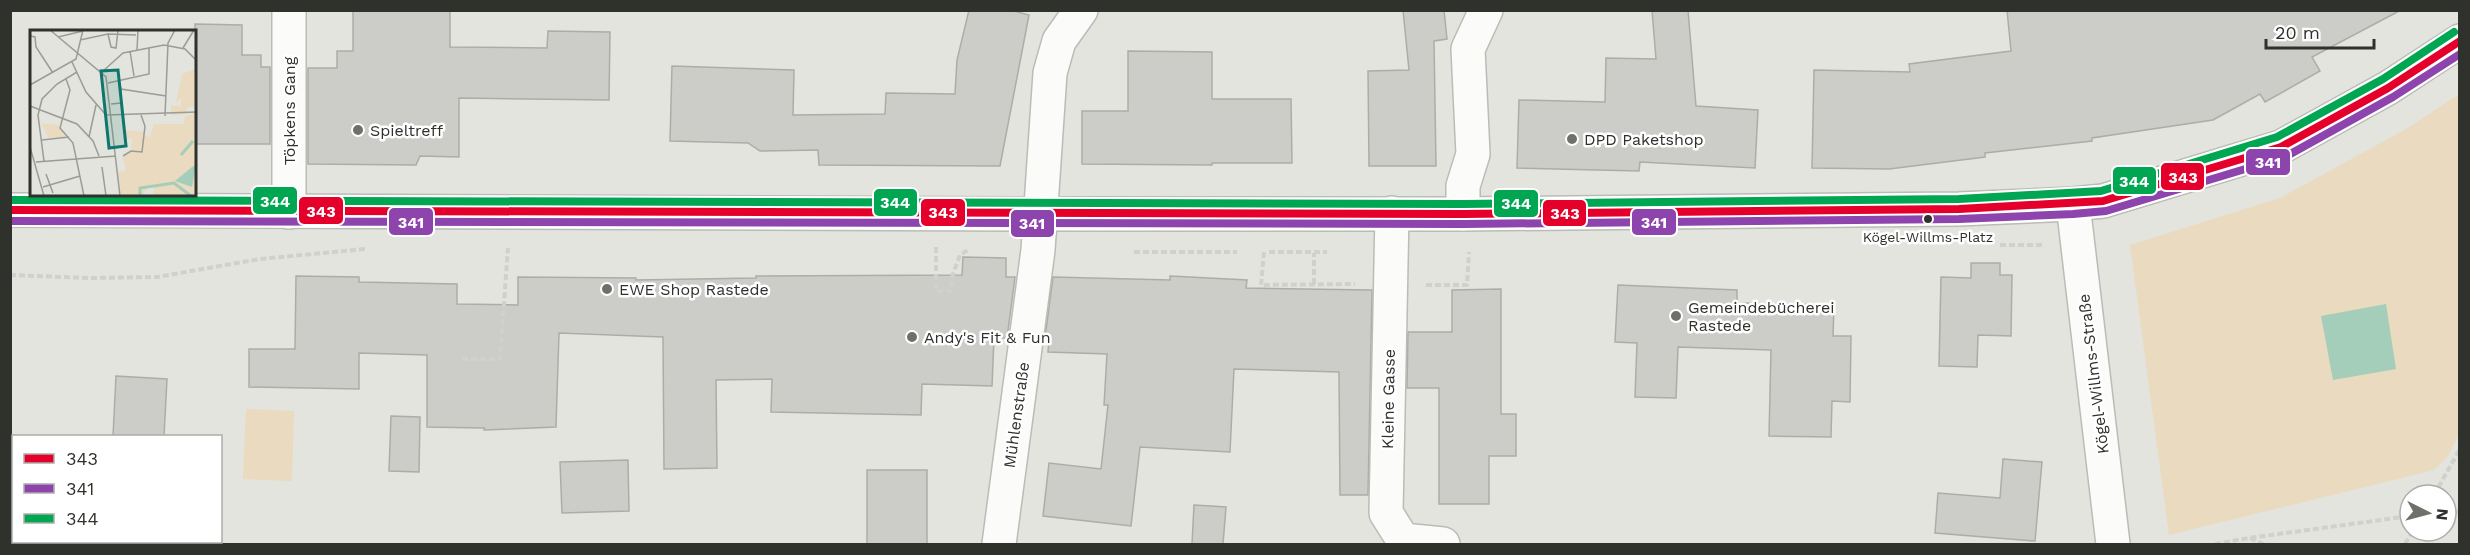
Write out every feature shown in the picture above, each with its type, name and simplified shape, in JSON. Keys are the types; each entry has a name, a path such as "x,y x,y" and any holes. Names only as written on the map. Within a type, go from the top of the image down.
{"street":[{"name":"Töpkens Gang","path":"289,10 289,212"},
{"name":"Mühlenstraße","path":"999,544 1038,250 1050,73 1059,41 1081,10"},
{"path":"1463,214 1463,186 1473,154 1468,49 1486,10"},
{"path":"10,210 1463,214 1959,208 2073,204 2103,201 2281,147 2388,88 2460,41"},
{"name":"Kögel-Willms-Straße","path":"2073,204 2113,544"},
{"name":"Kleine Gasse","path":"1392,213 1386,513 1403,540 1443,544"}],"path":[{"path":"936,246 936,291 951,291 953,274 960,255 974,247"},
{"path":"462,359 500,358 508,248"},
{"path":"1314,253 1314,284"},
{"path":"2441,483 2460,449"},
{"path":"2215,544 2398,518"},
{"path":"2249,538 2263,544"}],"shaded area":[{"path":"2456,96 2459,97 2460,433 2448,456 2434,470 2169,535 2130,245 2280,198 2408,128"},
{"path":"2386,304 2396,369 2333,380 2321,316"},
{"path":"246,409 294,411 292,481 243,479"}],"building":[{"path":"353,10 450,10 450,47 547,48 548,31 610,32 609,100 459,98 459,157 420,156 416,165 308,164 308,68 337,68 337,51 353,51"},
{"path":"969,10 1010,10 1029,15 1000,166 819,165 818,150 760,151 748,143 670,141 672,66 794,70 793,115 885,114 886,93 955,94 957,60"},
{"path":"1403,10 1444,10 1447,39 1434,41 1436,166 1369,166 1368,71 1409,70"},
{"path":"1652,10 1688,10 1696,106 1758,110 1755,168 1640,162 1639,171 1517,168 1519,100 1605,102 1606,58 1656,59"},
{"path":"2007,10 2401,10 2312,57 2320,71 2265,102 2260,94 2213,120 2092,138 2092,141 1985,153 1985,157 1889,169 1812,168 1814,70 1910,72 1909,64 2011,51"},
{"path":"195,24 242,25 242,55 261,55 261,67 270,67 270,144 196,144"},
{"path":"1128,51 1212,52 1212,99 1291,99 1292,163 1082,164 1082,111 1128,111"},
{"path":"963,257 1006,258 1006,277 1015,277 1007,338 994,338 992,386 922,384 921,415 771,412 772,379 716,380 717,468 664,469 663,337 559,333 556,427 484,430 484,428 427,427 427,355 359,353 359,389 249,387 249,349 295,349 296,276 359,277 359,282 457,284 457,304 518,305 518,277 636,278 636,280 756,278 756,276 962,275"},
{"path":"1971,263 2000,263 2000,275 2012,275 2011,336 1978,335 1977,367 1939,366 1941,277 1971,278"},
{"path":"1170,276 1247,280 1246,288 1372,290 1368,495 1340,495 1339,372 1234,369 1230,452 1140,447 1131,526 1043,516 1049,463 1101,469 1108,405 1104,405 1107,354 1048,352 1049,338 1045,338 1053,277 1170,280"},
{"path":"1618,285 1737,290 1737,303 1834,305 1833,336 1851,336 1850,402 1832,401 1831,437 1769,436 1771,350 1678,347 1676,398 1635,397 1637,343 1615,342"},
{"path":"1501,289 1501,414 1516,414 1516,456 1489,456 1489,504 1439,504 1439,388 1407,388 1408,332 1452,332 1452,290"},
{"path":"116,376 167,379 164,435 113,435"},
{"path":"391,416 420,417 419,472 389,471"},
{"path":"2003,459 2042,462 2035,541 1935,533 1938,493 2000,498"},
{"path":"628,460 629,511 562,513 560,462"},
{"path":"867,470 927,470 927,544 867,544"},
{"path":"1194,505 1226,507 1223,544 1192,544"}],"transit line":[{"name":"344","path":"10,200 1463,204 1959,199 2101,191 2277,137 2383,79 2454,32"},
{"name":"343","path":"10,210 1463,214 1959,209 2103,201 2281,147 2388,88 2460,41"},
{"name":"341","path":"10,221 1463,224 1959,219 2073,214 2106,211 2285,157 2393,97 2460,54"}],"place":[{"name":"Spieltreff","path":"358,130"},
{"name":"DPD Paketshop","path":"1572,139"},
{"name":"Kögel-Willms-Platz","path":"1928,219"},
{"name":"EWE Shop Rastede","path":"607,289"},
{"name":"Gemeindebücherei Rastede","path":"1676,316"},
{"name":"Andy's Fit & Fun","path":"912,337"}]}
